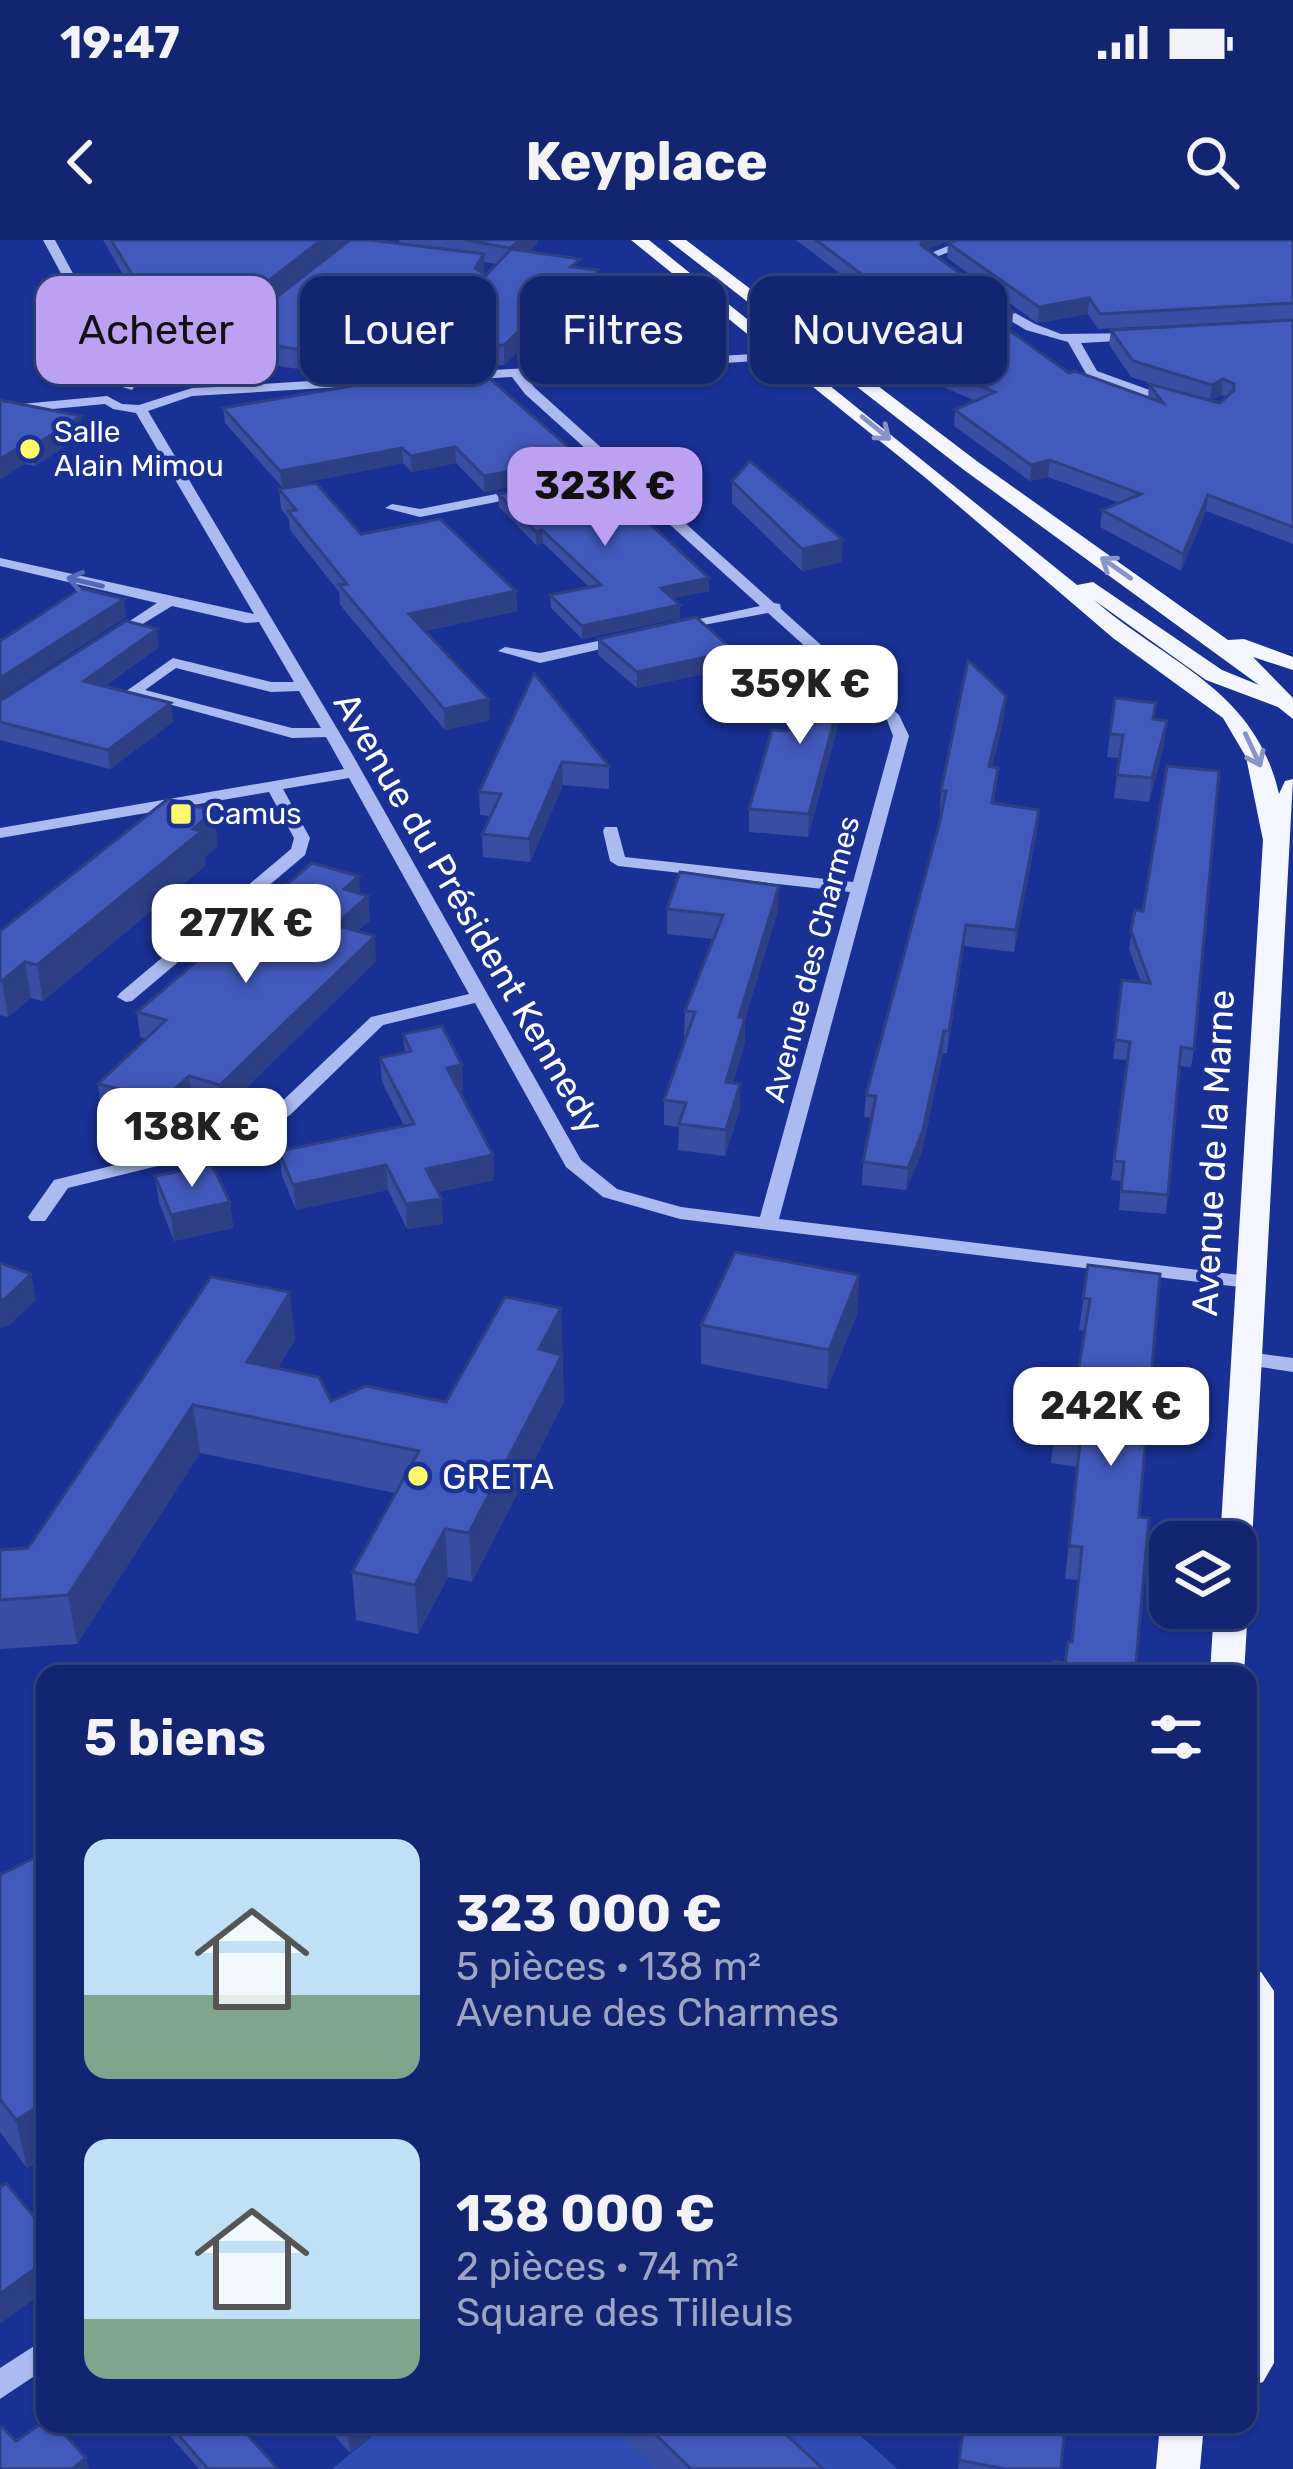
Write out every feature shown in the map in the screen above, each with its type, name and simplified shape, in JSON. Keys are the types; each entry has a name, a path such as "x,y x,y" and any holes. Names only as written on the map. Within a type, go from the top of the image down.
{"main road":[{"path":"639,240 750,328"},
{"path":"676,240 971,466 1211,636 1285,700"},
{"path":"820,384 1035,555 1109,625 1231,713 1285,700"},
{"path":"1035,555 1132,614 1214,675 1285,700"},
{"path":"1211,636 1293,664"},
{"name":"Avenue de la Marne","path":"1231,713 1259,759 1275,840 1237,1521"},
{"name":"Avenue de la Marne","path":"1275,840 1293,786"},
{"path":"1228,1665 1230,1629"},
{"path":"1178,2469 1181,2433"}],"street":[{"path":"49,240 128,387"},
{"path":"953,276 929,256 974,240"},
{"path":"1007,314 1036,333 1073,340 1156,335"},
{"path":"1073,340 1092,374 1192,406"},
{"path":"496,374 750,358"},
{"name":"Avenue des Charmes","path":"516,373 894,718 901,736 768,1222"},
{"path":"222,384 226,389"},
{"path":"0,410 107,400 114,406 140,409 169,396 317,384"},
{"path":"107,400 112,392 128,387 150,386 169,396"},
{"name":"Avenue du Président Kennedy","path":"140,409 354,772 573,1163 610,1192 680,1213 1248,1282"},
{"path":"600,478 622,474"},
{"path":"392,508 420,513 533,491"},
{"path":"0,562 246,619 262,617"},
{"path":"95,650 170,601"},
{"path":"658,632 775,607"},
{"path":"505,651 540,658 634,638"},
{"path":"302,686 272,687 173,663 134,692 292,733 330,732"},
{"path":"0,833 354,772"},
{"path":"126,997 299,851 302,838 273,785"},
{"path":"611,831 618,861 861,888"},
{"path":"38,1217 61,1184 244,1138 283,1111 376,1021 478,997"},
{"path":"1248,1359 1293,1365"},
{"path":"0,2385 36,2359"}],"shaded area":[{"path":"376,2433 858,2433 897,2469 332,2469"}],"building":[{"path":"111,240 321,240 275,276 133,276"},
{"path":"350,240 484,254 475,268 486,275 511,249 580,259 571,267 598,270 593,276 520,276 520,330 504,345 496,345 496,276 304,276"},
{"path":"465,240 520,240 510,248"},
{"path":"816,240 922,240 921,245 964,276 864,276"},
{"path":"1293,240 1293,303 1100,314 1089,298 1039,307 1007,284 1007,276 995,276 948,243"},
{"path":"300,279 300,349 276,346 276,298"},
{"path":"1293,320 1293,527 1208,495 1183,554 1102,510 1141,494 1050,460 1031,465 955,410 995,392 976,384 1007,384 1007,329 1069,373 1075,371 1163,403 1149,384 1220,403 1234,384 1223,379 1212,385 1133,361 1111,330"},
{"path":"363,384 496,384 581,458 484,476 455,447 411,456 402,448 280,471 223,408"},
{"path":"0,400 81,416 32,447 23,445 0,459"},
{"path":"750,461 843,540 802,549 732,481"},
{"path":"597,475 709,578 661,588 680,605 582,626 550,595 601,585 498,494"},
{"path":"316,483 361,534 440,519 516,591 409,614 489,699 444,709 339,585 347,584 288,511 296,510 279,489"},
{"path":"81,588 124,599 0,678 0,641"},
{"path":"696,617 734,651 637,672 598,639"},
{"path":"126,621 157,629 84,681 171,703 108,750 0,722 0,701"},
{"path":"810,658 830,675 847,673 809,814 749,809 772,730 788,731"},
{"path":"968,660 1006,696 989,766 998,768 992,803 1039,810 1016,930 966,925 949,1031 944,1031 923,1130 908,1168 863,1162 876,1096 866,1095 940,821 946,791 941,791"},
{"path":"534,673 609,766 562,762 529,839 482,834 501,794 479,792"},
{"path":"1115,698 1156,703 1153,719 1167,721 1152,778 1117,775 1123,735 1110,734"},
{"path":"1167,766 1219,771 1194,1049 1181,1047 1168,1195 1121,1191 1124,1162 1114,1161 1130,1042 1115,1040 1122,980 1150,983 1131,931 1135,910 1143,911"},
{"path":"168,799 214,811 193,829 202,831 37,965 25,962 0,980 0,931"},
{"path":"312,863 359,876 344,889 368,896 335,925 375,936 220,1085 189,1076 164,1099 98,1084 166,1020 137,1012"},
{"path":"680,872 779,886 739,1017 745,1018 726,1082 740,1084 726,1130 679,1124 686,1103 664,1100 695,1012 685,1011 723,915 667,909"},
{"path":"442,1026 462,1065 447,1068 493,1155 426,1169 442,1199 406,1204 386,1165 293,1185 279,1151 414,1124 380,1058 411,1051 403,1034"},
{"path":"212,1165 230,1202 171,1215 155,1176"},
{"path":"735,1252 859,1275 829,1350 701,1325"},
{"path":"0,1263 31,1274 0,1300"},
{"path":"1088,1265 1160,1274 1139,1517 1149,1518 1136,1665 1053,1665 1054,1661 1065,1663 1068,1642 1072,1642 1082,1547 1069,1546 1081,1434 1055,1430 1060,1396 1074,1398 1090,1299 1083,1298"},
{"path":"211,1277 290,1292 247,1362 319,1377 331,1401 366,1386 446,1402 505,1297 561,1308 539,1349 562,1355 469,1533 445,1529 415,1585 352,1572 419,1451 193,1405 68,1595 0,1600 0,1550 28,1548"},
{"path":"36,1857 36,2108 16,2120 0,2099 0,1875"},
{"path":"6,2183 36,2219 36,2268 0,2294 0,2187"},
{"path":"36,2427 36,2433 63,2433 86,2458 72,2469 0,2469 0,2428 16,2441"},
{"path":"177,2433 246,2433 278,2469 208,2469"},
{"path":"654,2433 785,2433 823,2469 691,2469"},
{"path":"963,2433 1064,2433 1061,2469 1005,2469 959,2460"}],"place":[{"name":"Salle Alain Mimou","path":"30,449"},
{"name":"Camus","path":"181,814"},
{"name":"GRETA","path":"418,1476"}]}
